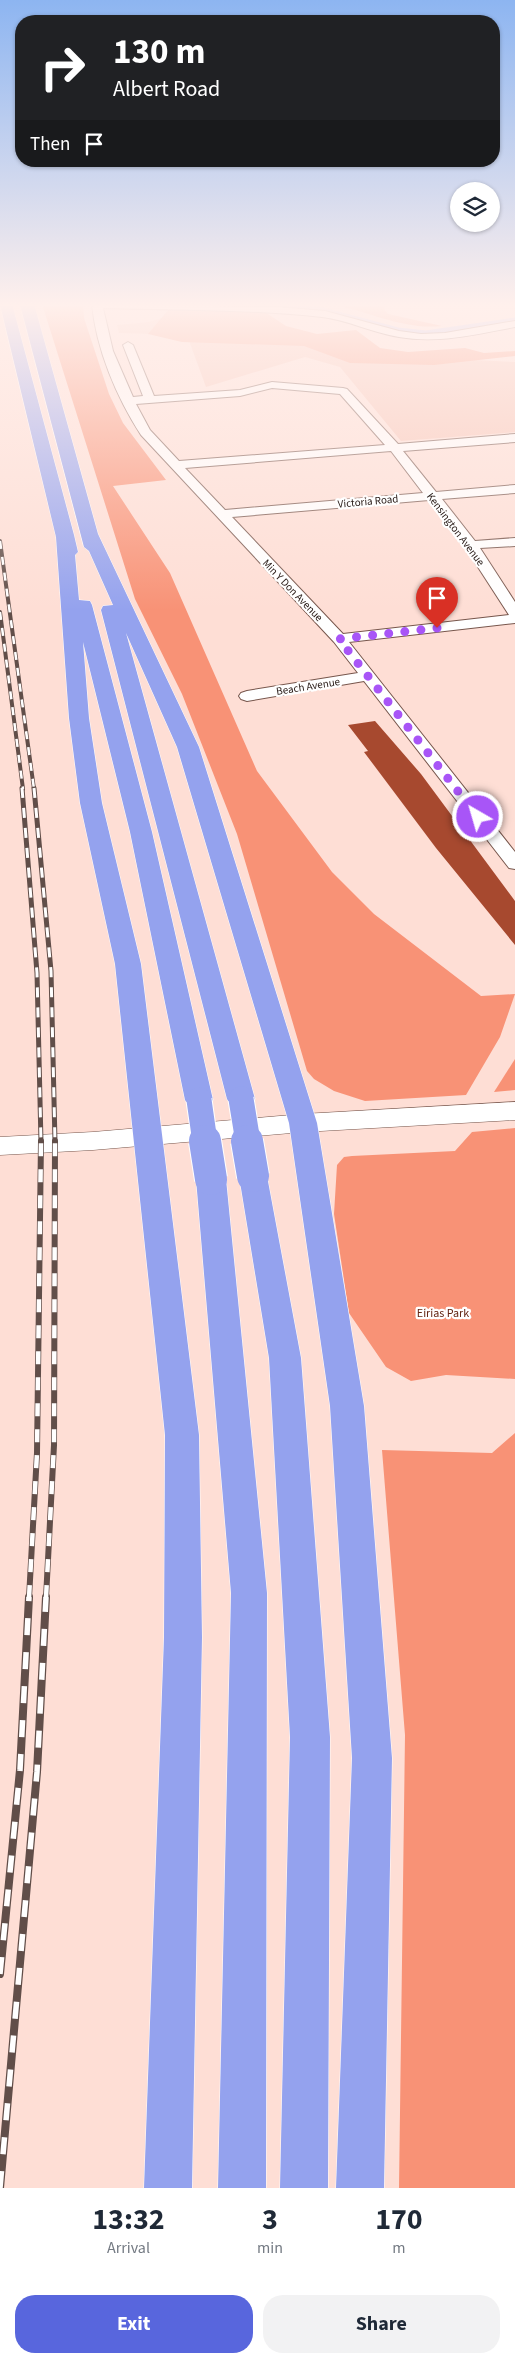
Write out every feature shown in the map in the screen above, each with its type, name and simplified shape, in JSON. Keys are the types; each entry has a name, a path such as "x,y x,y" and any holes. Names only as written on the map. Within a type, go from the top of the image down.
{"highway":[{"path":"32,406 141,832 199,1100 211,1180 249,1593 242,2188"},
{"path":"54,406 241,1099 285,1358 310,1737 304,2188"},
{"path":"88,531 188,748 303,1123 347,1406 372,1758 360,2188"},
{"path":"65,535 78,709 90,794 128,964 182,1435 183,1638 168,2188"}],"street":[{"name":"Min Y Don Avenue","path":"131,406 145,432 174,465 339,639 515,864"},
{"name":"Kensington Avenue","path":"357,406 394,448 471,546 515,613"},
{"path":"174,465 515,438"},
{"name":"Victoria Road","path":"220,514 515,489"},
{"path":"471,546 515,542"},
{"path":"339,639 515,619"},
{"name":"Beach Avenue","path":"247,696 369,676"},
{"path":"0,1146 149,1137 303,1123 515,1111"}],"shaded area":[{"path":"372,406 515,406 515,432 401,441"}],"green space":[{"path":"74,406 115,406 123,423 166,480 113,486 170,573 257,771 332,872 374,914 481,996 515,994 500,1037 466,1095 365,1101 334,1091 314,1079 307,1071 237,834 182,694 135,599"},
{"path":"515,1059 515,1090 494,1092"},
{"path":"515,1128 515,1379 446,1375 411,1381 386,1367 349,1313 334,1214 337,1165 344,1157 352,1156 455,1151 472,1132"},
{"name":"Eirias Park","path":"515,1433 515,2188 399,2188 405,1735 382,1450 492,1453"}],"building":[{"path":"375,721 421,774 515,901 515,945 436,848 364,752 368,751 348,725"}],"railway":[{"path":"0,541 34,789"},
{"path":"0,612 23,789"},
{"path":"22,788 37,973 41,1142"},
{"path":"34,788 51,971 55,1142"},
{"path":"29,1598 37,1453 41,1142"},
{"path":"46,1598 54,1445 55,1142"},
{"path":"0,1974 20,1770 29,1597"},
{"path":"0,2188 37,1772 46,1597"}],"route":[{"path":"437,628 339,639 478,817"}]}
